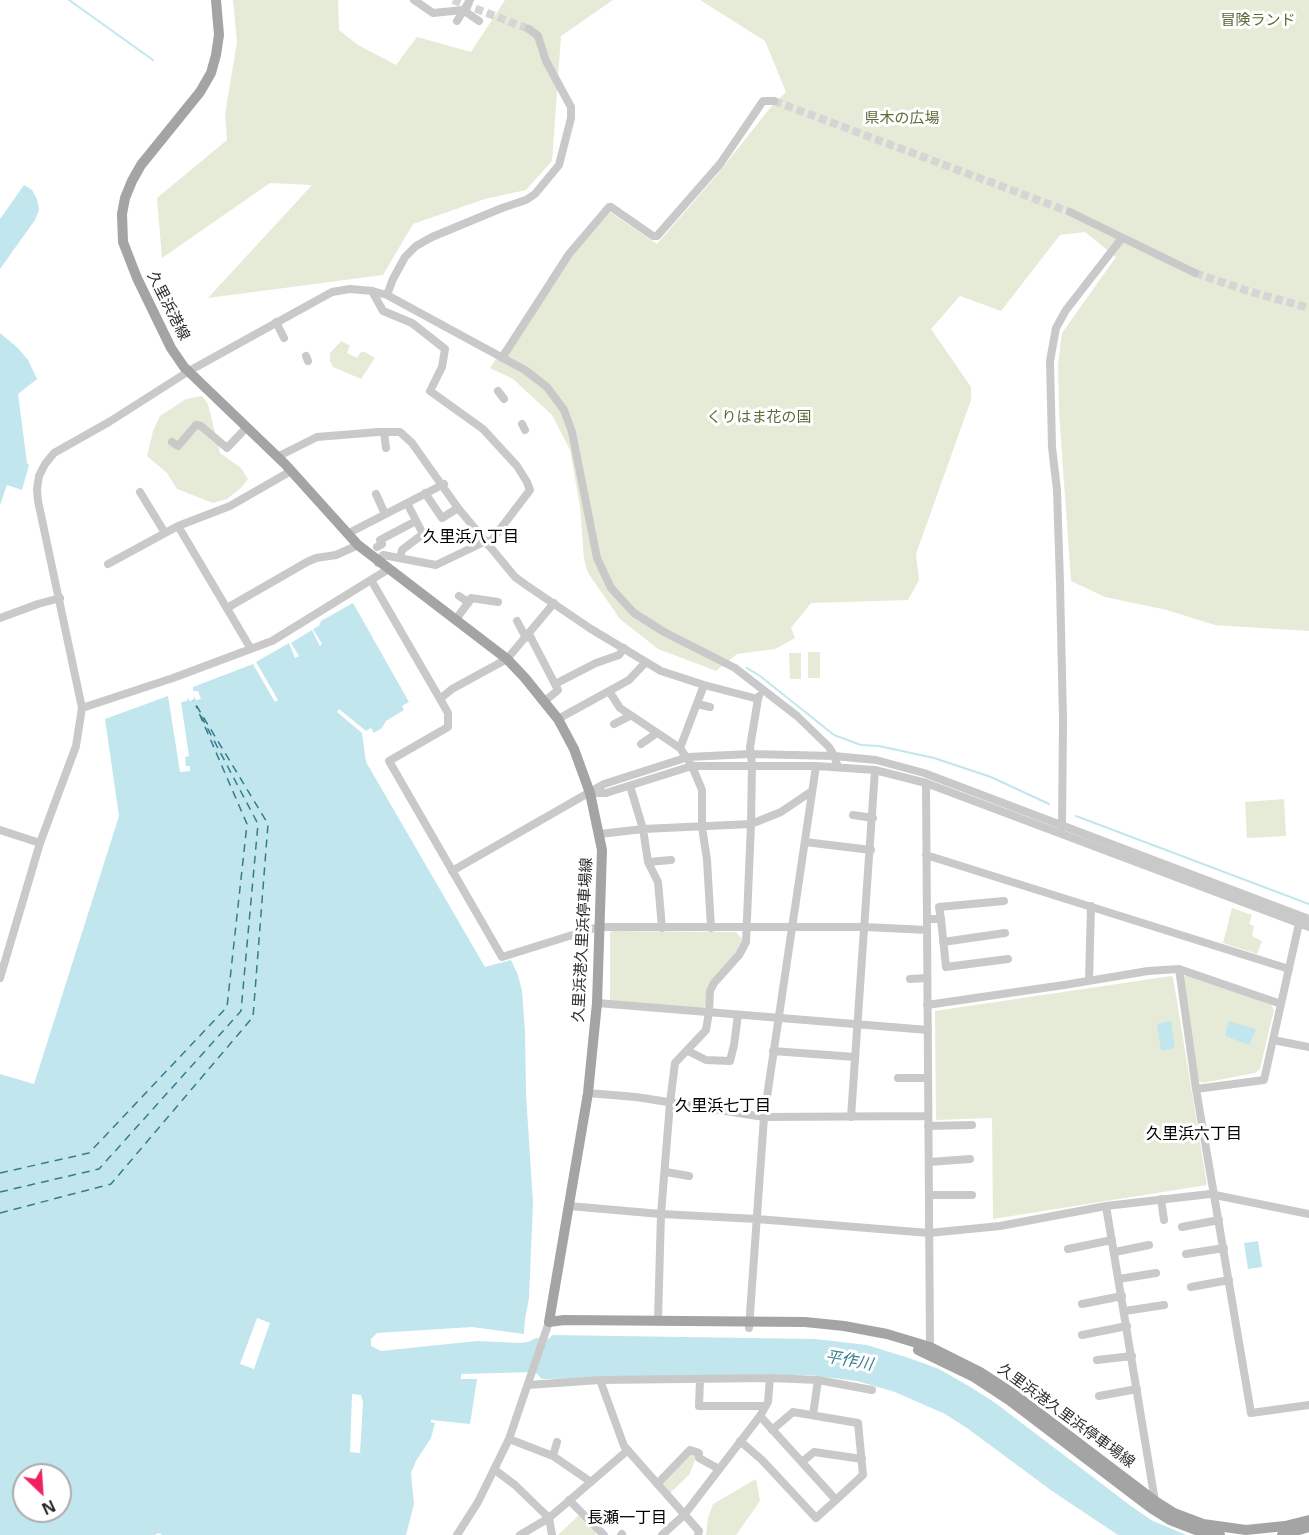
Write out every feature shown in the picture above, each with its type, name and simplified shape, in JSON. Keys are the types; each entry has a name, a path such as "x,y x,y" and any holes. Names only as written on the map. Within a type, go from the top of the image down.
{"main road":[{"name":"久里浜港線","path":"216,0 219,35 211,73 200,92 136,173 122,214 123,242 132,267 171,348 189,371 278,457 347,534 383,566"},
{"name":"久里浜港久里浜停車場線","path":"383,566 507,659 545,701 558,719 574,749 591,793 600,834 603,868 598,927 597,1003 588,1093 548,1328"},
{"name":"久里浜港久里浜停車場線","path":"548,1328 564,1320 658,1320 817,1328 881,1339 928,1353 974,1377 1009,1400 1170,1520 1201,1532 1220,1535"},
{"name":"久里浜港久里浜停車場線","path":"548,1328 805,1322 887,1334 930,1347 967,1365 1014,1394 1174,1513 1203,1524 1231,1529 1266,1529 1309,1520"},
{"path":"1282,1535 1309,1527"}],"street":[{"path":"414,0 433,13 463,10 479,21"},
{"path":"457,21 470,0"},
{"path":"387,295 405,257 416,246 472,220 526,200 535,194 559,165 571,118 571,107 546,61 538,36 529,29"},
{"path":"502,358 569,254 609,207 653,237 657,236 720,164 760,105 768,99 774,101"},
{"path":"1070,212 1195,273"},
{"path":"1062,829 1060,572 1057,490 1052,447 1050,361 1056,328 1066,310 1122,238"},
{"path":"0,978 40,843 76,746 82,708 38,501 39,476 54,453 109,422 189,371 332,292 350,289 387,295 525,370 548,387 564,410 572,432 597,558 611,588 633,613 664,632 724,661 759,694 797,716 819,736 834,756 838,766"},
{"path":"82,708 171,679 272,641 371,580 383,566 383,555 436,565 487,543 530,490 517,466 483,429 431,389 442,367 445,349 412,323 383,311 372,291"},
{"path":"276,322 284,338"},
{"path":"172,442 178,446 196,425 201,426 227,448 247,427"},
{"path":"384,432 386,448"},
{"path":"278,457 317,437 400,432 412,443 444,484 459,508 515,577 591,629 661,671 704,685 759,694"},
{"path":"108,564 178,526 230,506 291,471"},
{"path":"347,534 444,484"},
{"path":"140,492 165,533"},
{"path":"425,493 442,518 459,508"},
{"path":"376,494 385,514"},
{"path":"400,557 402,550 423,534 407,503"},
{"path":"378,547 382,544 380,540 416,521"},
{"path":"178,526 252,649"},
{"path":"227,608 307,562 336,555 358,545"},
{"path":"371,580 448,713 447,727 389,761 502,957 598,927 865,927 927,930"},
{"path":"459,596 468,602 471,598"},
{"path":"0,618 60,598"},
{"path":"456,620 471,598"},
{"path":"471,598 498,602"},
{"path":"440,699 452,689 507,659 554,603"},
{"path":"517,621 558,690 545,701"},
{"path":"555,684 596,663 619,656 624,648"},
{"path":"558,719 629,680 645,663"},
{"path":"680,748 704,685"},
{"path":"609,691 620,708 680,748 692,766 702,790 702,827 707,860 711,928"},
{"path":"658,1320 661,1214 675,1063 706,1030 710,991 714,982 745,946 748,928 752,765 750,754 759,694"},
{"path":"697,704 710,707"},
{"path":"614,724 630,716"},
{"path":"641,744 657,733"},
{"path":"452,871 604,784 688,757 750,754 834,756 876,760 924,773 1062,829 1303,919 1309,927"},
{"path":"591,793 606,793 692,766 838,766 875,770 926,783 1062,829"},
{"path":"749,1324 764,1117 816,766"},
{"path":"851,1117 875,770"},
{"path":"926,783 930,1347"},
{"path":"630,786 643,829 648,862 658,882 662,928"},
{"path":"600,834 643,829 751,824 781,812 812,791"},
{"path":"853,815 873,818"},
{"path":"0,830 40,843"},
{"path":"805,842 871,850"},
{"path":"926,855 1288,969"},
{"path":"648,862 672,860"},
{"path":"1004,901 939,907 946,967 1008,959"},
{"path":"1089,981 1091,906"},
{"path":"927,919 941,919"},
{"path":"1197,1089 1264,1080 1288,969 1303,919"},
{"path":"943,942 1005,933"},
{"path":"927,1005 1148,970 1179,969 1281,1004"},
{"path":"1179,969 1251,1413 1309,1405"},
{"path":"910,979 927,978"},
{"path":"597,1003 928,1030"},
{"path":"688,1051 706,1060 730,1061 738,1015"},
{"path":"1273,1040 1309,1047"},
{"path":"774,1051 855,1057"},
{"path":"898,1078 928,1078"},
{"path":"588,1093 636,1097 764,1117 928,1116"},
{"path":"928,1126 972,1125"},
{"path":"929,1162 970,1159"},
{"path":"666,1172 689,1176"},
{"path":"569,1206 929,1233 1000,1226 1106,1206 1210,1194 1309,1214"},
{"path":"929,1195 972,1195"},
{"path":"1161,1200 1164,1220"},
{"path":"1106,1206 1155,1501"},
{"path":"1182,1227 1219,1220"},
{"path":"1068,1249 1112,1240"},
{"path":"1115,1252 1149,1245"},
{"path":"1186,1254 1224,1248"},
{"path":"1119,1279 1156,1273"},
{"path":"1191,1287 1229,1280"},
{"path":"1082,1304 1122,1296"},
{"path":"1125,1311 1164,1305"},
{"path":"1082,1335 1127,1326"},
{"path":"457,1535 478,1502 509,1439 548,1328"},
{"path":"1097,1360 1132,1356"},
{"path":"700,1378 699,1406 764,1406"},
{"path":"529,1380 770,1378 818,1380 872,1390"},
{"path":"662,1535 684,1515 760,1416 768,1402 770,1378"},
{"path":"600,1380 624,1446 699,1531 698,1535"},
{"path":"813,1415 818,1380"},
{"path":"1099,1396 1137,1389"},
{"path":"740,1441 769,1467 816,1518 863,1475 858,1423 793,1412 772,1430"},
{"path":"760,1416 837,1500"},
{"path":"509,1439 553,1456 591,1482"},
{"path":"553,1456 557,1442"},
{"path":"520,1535 549,1518 628,1450"},
{"path":"657,1484 690,1450 699,1453 699,1458 719,1469"},
{"path":"802,1462 814,1452 862,1459"},
{"path":"495,1470 515,1485 549,1518 552,1535"},
{"path":"569,1500 602,1534"}],"green space":[{"path":"233,0 338,0 339,30 358,45 396,65 417,37 471,52 505,0 613,0 561,36 552,161 526,190 485,199 413,224 383,275 208,298 312,185 270,183 162,258 157,198 227,140 225,114 237,42"},
{"name":"くりはま花の国","path":"700,0 1309,0 1309,631 1215,625 1167,610 1105,597 1071,581 1059,412 1058,365 1062,333 1116,257 1085,232 1060,235 1001,311 960,296 931,329 971,387 971,400 916,554 919,580 908,600 811,603 791,628 795,638 775,649 737,654 716,671 658,649 620,619 588,573 584,559 580,507 570,450 552,415 513,379 490,368 565,254 610,212 657,244 716,176 770,108 786,92 765,41"},
{"path":"341,341 350,346 347,353 357,358 361,352 365,352 375,358 361,379 333,367 330,353"},
{"path":"202,396 208,404 220,453 241,468 248,479 227,499 213,503 177,489 167,473 147,456 153,431 160,416 186,399"},
{"path":"808,652 820,652 820,678 808,678"},
{"path":"789,653 801,653 801,679 790,679"},
{"path":"1284,799 1286,836 1247,838 1245,802"},
{"path":"1232,908 1252,915 1249,924 1254,926 1252,936 1262,941 1257,954 1223,943"},
{"path":"612,931 736,932 744,941 738,953 719,972 703,1008 610,1001 610,933"},
{"path":"1187,974 1271,1005 1274,1010 1260,1069 1255,1073 1202,1083 1198,1080 1183,978"},
{"path":"1173,977 1207,1185 993,1219 992,1118 936,1120 935,1011"},
{"path":"692,1453 696,1458 689,1475 670,1493 662,1483"},
{"path":"756,1479 760,1501 736,1535 706,1535 713,1504"},
{"path":"580,1514 598,1532 595,1535 558,1535"}],"water":[{"path":"24,185 32,190 39,210 35,220 0,269 0,219"},
{"path":"0,333 28,360 37,379 18,394 29,465 22,490 7,485 0,505"},
{"name":"平作川","path":"353,603 409,702 402,706 404,710 386,721 382,728 374,733 371,728 366,731 339,709 337,712 362,733 366,762 485,967 511,960 522,991 525,1030 526,1094 533,1203 529,1298 524,1334 472,1327 377,1333 371,1339 371,1346 381,1351 477,1341 520,1343 536,1338 548,1339 553,1335 815,1339 867,1345 939,1369 967,1385 994,1402 1151,1520 1186,1535 1118,1535 945,1414 895,1392 857,1381 809,1375 542,1379 535,1372 461,1374 461,1379 477,1379 470,1424 431,1420 435,1423 431,1438 411,1473 414,1504 406,1535 162,1535 159,1533 155,1535 0,1535 0,1074 34,1084 119,816 105,719 168,696 180,772 190,771 190,766 186,766 185,757 189,756 181,702 187,701 188,697 189,701 194,700 194,696 196,700 201,699 198,691 193,691 193,687 253,664 275,702 278,700 256,662 289,643 295,658 299,656 291,643 312,630 320,646 322,644 313,629 319,626 321,621"},
{"path":"1171,1021 1175,1048 1161,1051 1157,1024"},
{"path":"1229,1021 1256,1029 1249,1045 1225,1036"},
{"path":"1258,1241 1262,1267 1248,1269 1244,1243"}],"pier":[{"path":"257,1318 270,1323 254,1369 240,1364"},
{"path":"352,1394 361,1395 363,1402 360,1453 350,1452"}],"waterway":[{"path":"69,0 153,60"},
{"path":"747,668 834,735 861,745 879,746 934,758 991,777 1049,804"},
{"path":"1076,816 1309,904"}],"ferry route":[{"path":"0,1213 111,1184 253,1017 268,824 193,700"},
{"path":"0,1173 89,1153 227,1007 247,824 196,706"},
{"path":"0,1192 99,1169 241,1011 258,824 200,714"}],"tunnel":[{"path":"453,0 529,29"},
{"path":"774,101 1070,212"},
{"path":"1195,273 1309,308"}],"district":[{"name":"久里浜八丁目","path":"471,537"},
{"name":"久里浜七丁目","path":"723,1106"},
{"name":"久里浜六丁目","path":"1194,1134"},
{"name":"長瀬一丁目","path":"627,1518"}],"park label":[{"name":"冒険ランド","path":"1258,21"},
{"name":"県木の広場","path":"902,119"}]}
